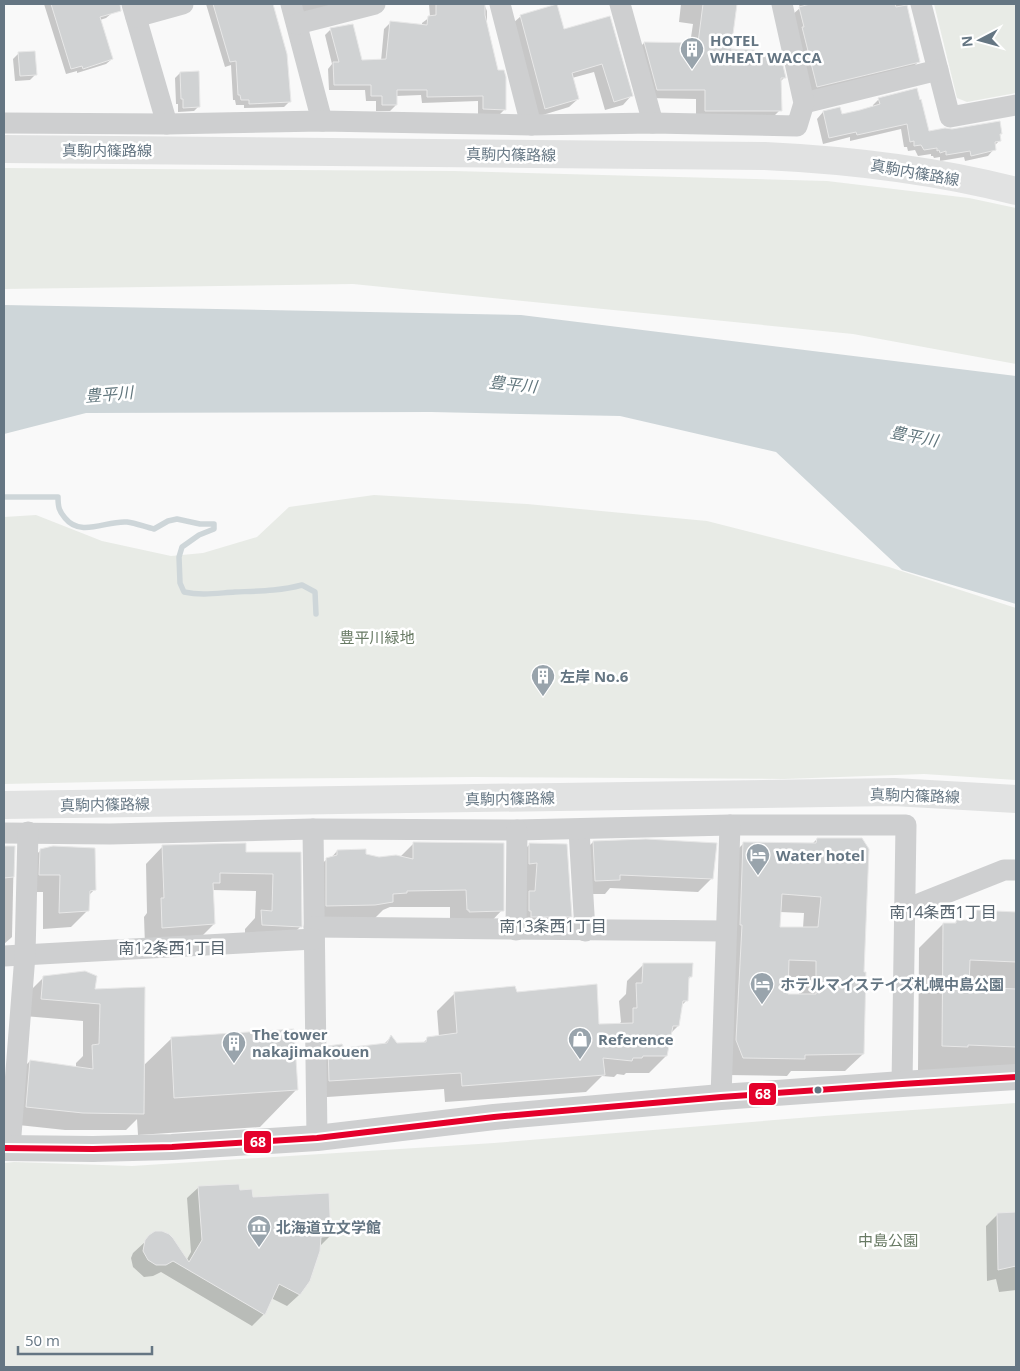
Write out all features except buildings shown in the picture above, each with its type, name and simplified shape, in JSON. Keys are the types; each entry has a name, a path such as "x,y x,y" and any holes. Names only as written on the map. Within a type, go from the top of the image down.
{"main road":[{"name":"真駒内篠路線","path":"4,149 765,156 865,164 928,172 1014,187"},
{"name":"真駒内篠路線","path":"4,805 894,792 1016,799"}],"street":[{"path":"167,124 134,10 183,4"},
{"path":"322,121 294,14 375,4"},
{"path":"500,4 531,125"},
{"path":"620,4 653,123"},
{"path":"4,123 167,124 322,121 531,125 653,123 797,126 804,103 782,4"},
{"path":"921,4 950,117 1016,105"},
{"path":"804,103 938,70"},
{"path":"721,1097 730,825"},
{"path":"4,833 110,834 313,829 579,830 730,825 906,825 902,1084"},
{"path":"313,829 317,1138"},
{"path":"516,930 518,830"},
{"path":"579,830 585,931"},
{"path":"28,832 25,955 7,1148 93,1149 172,1147 317,1138 494,1117 721,1097 1016,1078"},
{"path":"906,909 1004,870 1016,870"},
{"path":"4,956 314,933 516,930 726,931"}],"green space":[{"path":"934,4 1016,4 1016,93 967,102 957,98"},
{"path":"4,168 454,171 827,181 969,198 1016,208 1016,364 853,334 353,284 4,289"},
{"name":"豊平川緑地","path":"374,495 527,504 707,521 889,567 1016,608 1016,780 924,774 784,779 475,777 237,779 4,784 4,517 36,515 102,541 171,556 203,553 257,537 289,507"},
{"name":"中島公園","path":"1016,1103 1016,1367 4,1367 4,1163 132,1166 494,1143 824,1116"}],"water":[{"name":"豊平川","path":"4,305 521,315 1016,376 1016,604 902,570 776,452 620,416 431,412 86,413 4,434"}],"waterway":[{"path":"4,497 58,497 59,509 71,524 86,528 127,522 154,529 168,521 177,519 200,524 214,524 214,529 199,535 182,547 179,557 180,583 184,592 204,594 261,591 302,585 315,592 316,614"}],"transit line":[{"name":"68","path":"4,1148 93,1149 172,1147 317,1138 494,1117 721,1097 1016,1077"}],"place":[{"name":"HOTEL WHEAT WACCA","path":"692,70"},
{"name":"左岸 No.6","path":"543,697"},
{"name":"Water hotel","path":"758,876"},
{"name":"ホテルマイステイズ札幌中島公園","path":"762,1005"},
{"name":"Reference","path":"580,1060"},
{"name":"The tower nakajimakouen","path":"234,1064"},
{"name":"北海道立文学館","path":"259,1248"}],"district":[{"name":"南14条西1丁目","path":"943,912"},
{"name":"南13条西1丁目","path":"553,926"},
{"name":"南12条西1丁目","path":"172,948"}]}
